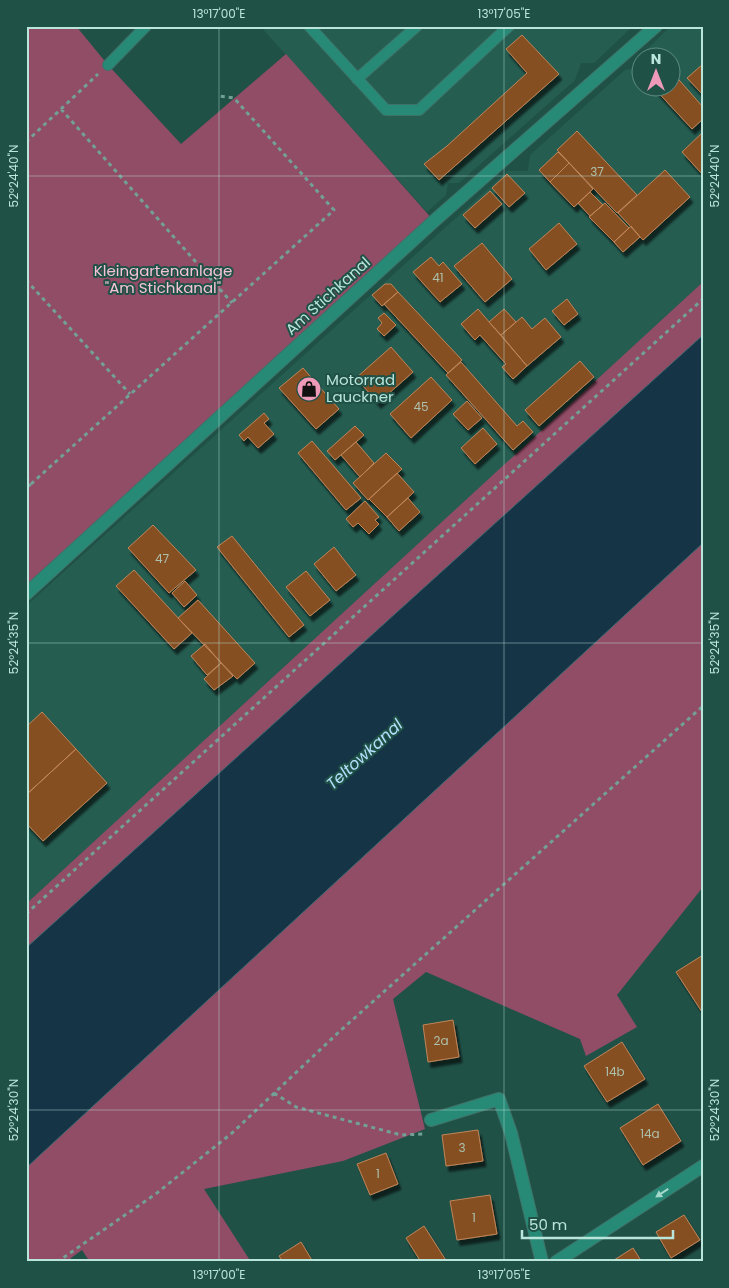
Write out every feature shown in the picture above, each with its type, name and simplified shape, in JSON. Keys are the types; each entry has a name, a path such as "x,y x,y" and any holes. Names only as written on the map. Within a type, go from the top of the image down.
{"street":[{"name":"Am Stichkanal","path":"26,594 434,221 656,26"},
{"path":"430,1120 499,1099 511,1133 542,1262"},
{"path":"556,1262 703,1166"}],"lane":[{"path":"108,65 146,26"},
{"path":"309,26 386,110 420,110 509,26"},
{"path":"357,79 417,26"}],"path":[{"path":"26,142 108,65"},
{"path":"26,488 334,210 234,98 218,96"},
{"path":"61,109 232,303"},
{"path":"26,280 130,394"},
{"path":"26,914 703,298"},
{"path":"26,478 31,484"},
{"path":"57,1262 157,1193 232,1133 703,706"},
{"path":"274,1093 296,1107 401,1135 426,1134 430,1120"}],"shaded area":[{"path":"260,26 633,26 594,63 581,63 575,80 459,183 448,183 446,195 427,212"},
{"path":"671,26 703,26 703,288 26,907 26,606 508,171 528,171 530,155 625,70 632,69 632,98 682,98 682,48 648,48"}],"green space":[{"name":"Kleingartenanlage \"Am Stichkanal\"","path":"26,26 76,26 108,65 181,144 286,54 434,221 26,585"},
{"path":"703,282 703,335 26,948 26,904"},
{"path":"703,543 703,887 617,995 637,1027 586,1056 580,1039 426,972 393,999 425,1129 343,1161 204,1189 251,1262 90,1262 82,1250 71,1258 69,1262 26,1262 26,1168"}],"water":[{"name":"Teltowkanal","path":"703,335 703,543 26,1168 26,948"}],"building":[{"path":"522,35 559,74 439,180 424,164 447,146 527,73 506,49"},
{"path":"703,64 703,95 687,78"},
{"path":"682,83 703,107 703,119 692,129 663,98 682,98"},
{"path":"577,131 637,195 617,213 557,150"},
{"path":"703,132 703,175 682,152"},
{"path":"558,152 569,163 550,182 539,170"},
{"path":"569,163 593,189 574,207 550,182"},
{"path":"665,170 690,197 643,240 618,213"},
{"path":"507,174 525,193 509,207 492,188"},
{"path":"490,191 502,204 475,228 463,215"},
{"path":"590,192 603,205 590,216 578,203"},
{"path":"605,203 629,228 614,242 589,217"},
{"path":"559,223 577,244 546,270 529,249"},
{"path":"631,226 640,237 623,252 614,242"},
{"path":"482,243 512,279 485,302 454,266"},
{"path":"431,257 439,266 443,262 462,284 440,302 413,272"},
{"path":"385,284 391,284 398,292 382,306 372,295"},
{"path":"398,292 462,360 448,373 384,304"},
{"path":"567,299 578,314 564,325 552,311"},
{"path":"478,309 527,366 513,379 502,367 506,364 480,335 475,340 461,324"},
{"path":"504,309 516,322 501,335 489,322"},
{"path":"384,313 396,325 384,336 377,329 382,323 378,318"},
{"path":"522,317 532,329 545,318 561,337 527,366 501,335"},
{"path":"391,347 413,372 378,403 356,378"},
{"path":"580,361 594,377 539,426 525,410"},
{"path":"461,362 517,426 523,421 533,432 513,450 446,375"},
{"path":"303,368 339,409 316,429 279,388"},
{"path":"431,377 452,400 411,438 390,414"},
{"path":"467,401 482,418 468,430 453,414"},
{"path":"264,413 269,419 264,423 274,434 258,448 248,437 244,441 239,435"},
{"path":"355,426 364,435 335,460 327,451"},
{"path":"483,428 497,444 475,464 461,448"},
{"path":"312,441 361,498 346,510 298,453"},
{"path":"356,442 374,463 360,477 341,455"},
{"path":"386,453 402,469 368,500 353,483"},
{"path":"397,473 414,492 387,517 369,499"},
{"path":"408,498 420,512 399,531 387,517"},
{"path":"365,501 379,517 375,520 379,524 369,534 358,523 353,527 346,519"},
{"path":"153,525 196,570 169,593 128,548"},
{"path":"232,536 304,625 289,637 217,547"},
{"path":"334,547 356,575 336,591 314,564"},
{"path":"134,570 192,633 174,649 116,586"},
{"path":"306,571 330,600 310,616 286,587"},
{"path":"185,581 197,595 184,607 172,593"},
{"path":"198,600 255,663 237,679 178,618"},
{"path":"205,644 221,663 207,675 191,656"},
{"path":"221,663 233,676 214,690 204,679"},
{"path":"42,712 76,749 26,795 26,727"},
{"path":"76,749 107,783 43,841 26,823 26,795"},
{"path":"703,955 703,1011 702,1012 676,972"},
{"path":"453,1020 459,1057 428,1062 423,1025"},
{"path":"622,1042 645,1079 607,1102 584,1066"},
{"path":"658,1104 681,1141 643,1165 620,1128"},
{"path":"478,1130 483,1161 446,1166 442,1135"},
{"path":"386,1153 398,1184 370,1195 357,1164"},
{"path":"490,1195 497,1234 457,1240 450,1201"},
{"path":"684,1215 700,1240 671,1258 656,1232"},
{"path":"424,1226 447,1262 421,1262 406,1238"},
{"path":"301,1242 313,1262 283,1262 279,1256"},
{"path":"633,1248 642,1262 611,1262"}],"place":[{"name":"Motorrad Lauckner","path":"309,389"}]}
